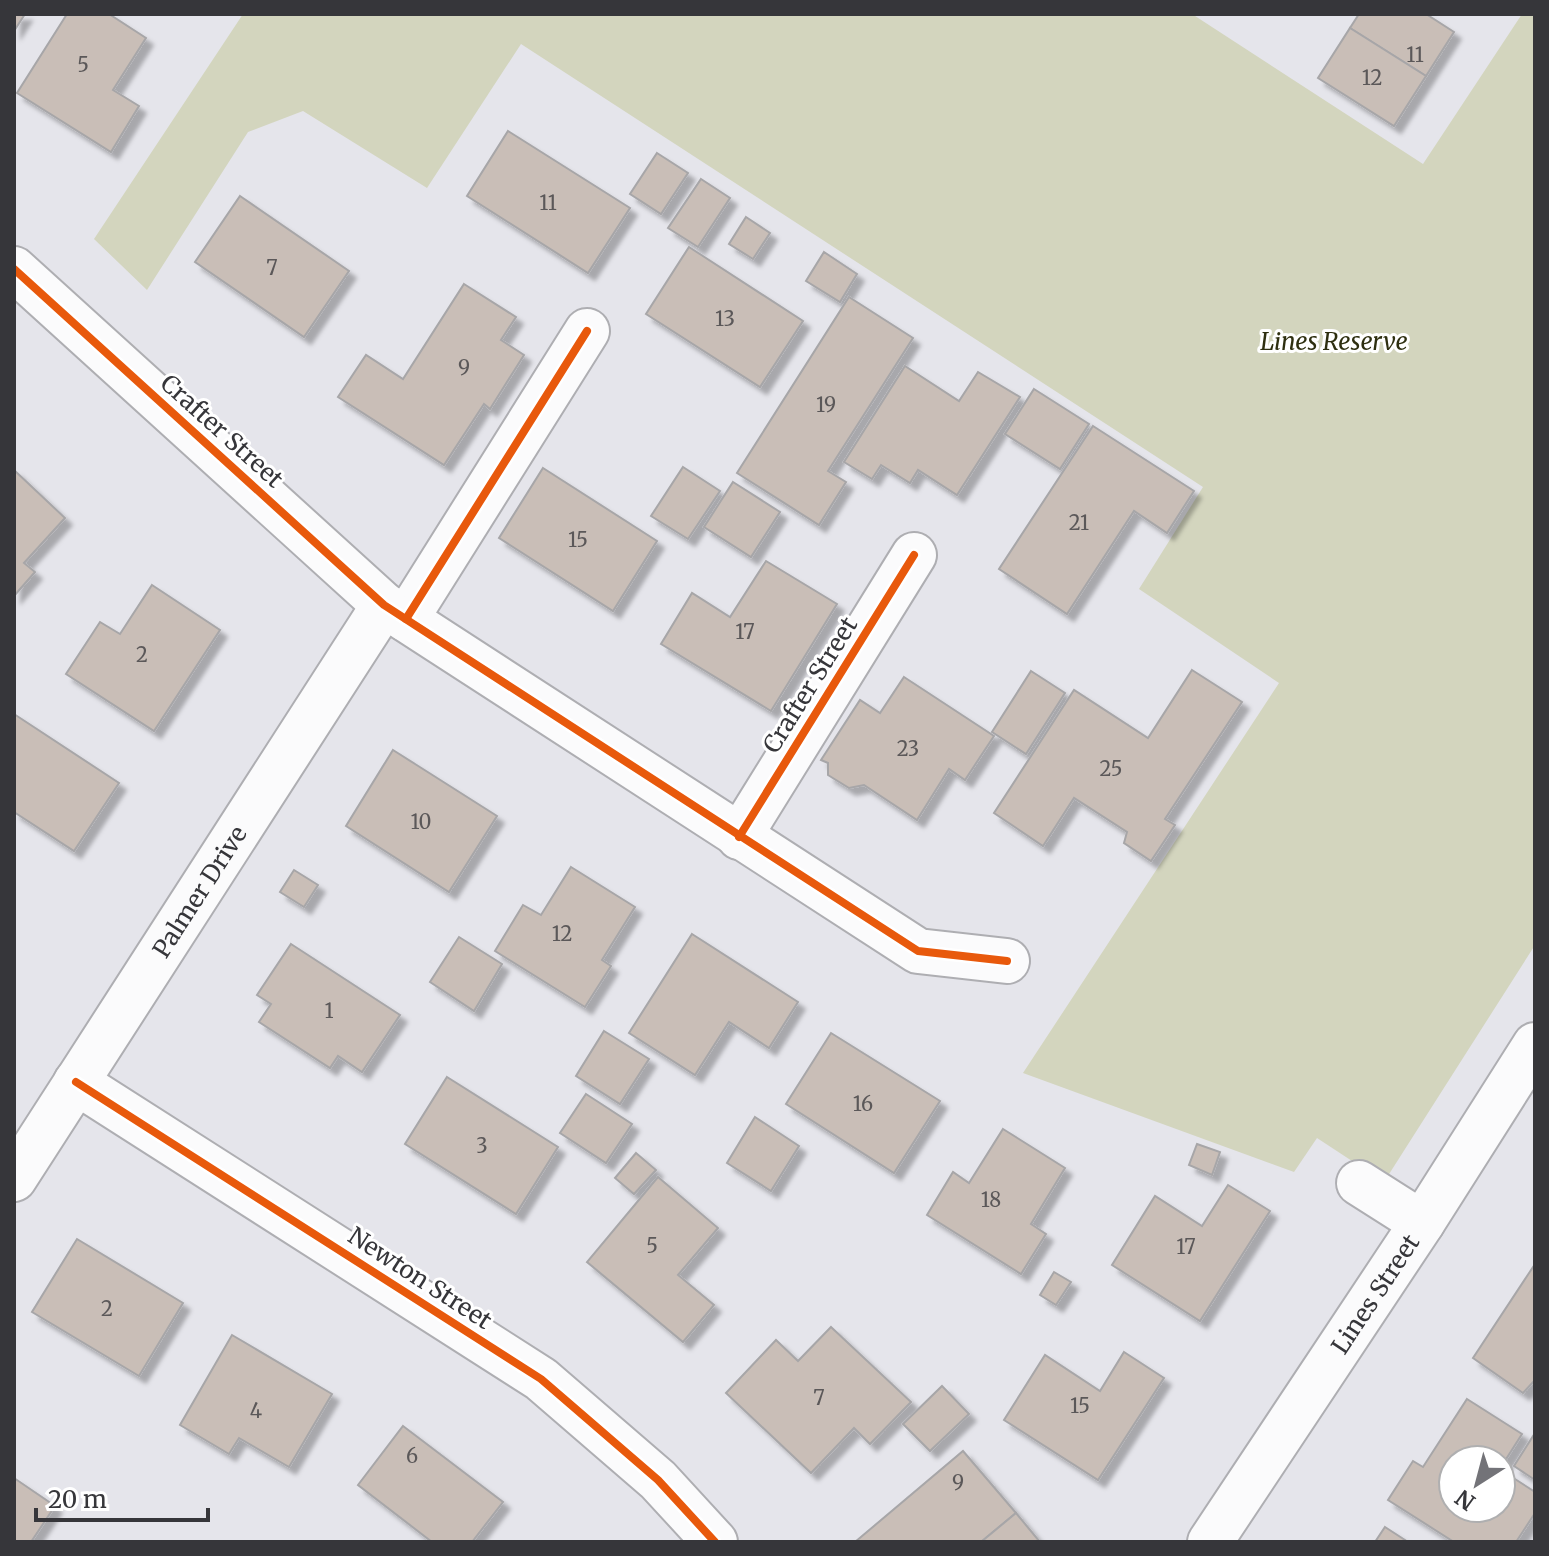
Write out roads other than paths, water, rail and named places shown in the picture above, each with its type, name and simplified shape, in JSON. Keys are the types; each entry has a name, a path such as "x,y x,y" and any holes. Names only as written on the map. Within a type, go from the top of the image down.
{"street":[{"name":"Crafter Street","path":"14,269 395,612 918,951 1007,961"},
{"path":"395,612 587,331"},
{"name":"Crafter Street","path":"739,837 914,555"},
{"name":"Palmer Drive","path":"14,1179 76,1082 395,612"},
{"name":"Lines Street","path":"1210,1542 1422,1223 1535,1045"},
{"name":"Newton Street","path":"76,1082 541,1379 658,1480 715,1542"},
{"path":"1359,1183 1422,1223"}],"park label":[{"name":"Lines Reserve","path":"1334,341"}]}
